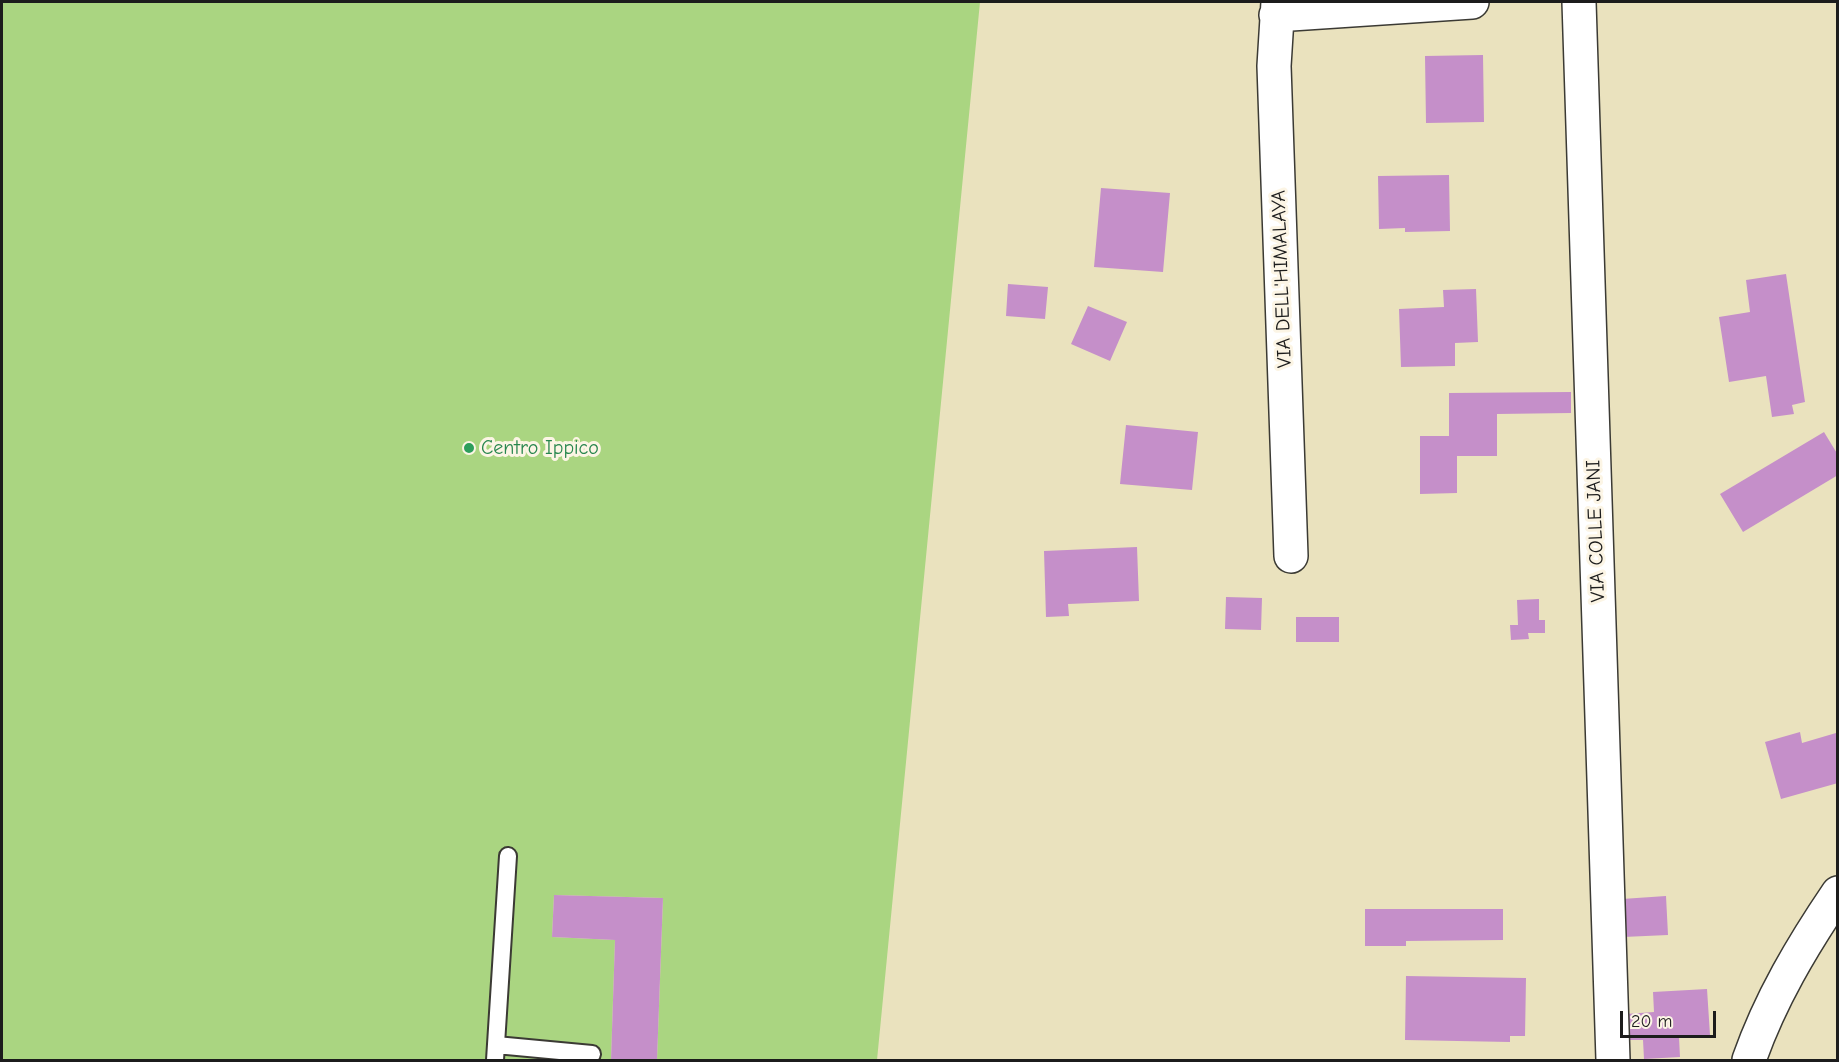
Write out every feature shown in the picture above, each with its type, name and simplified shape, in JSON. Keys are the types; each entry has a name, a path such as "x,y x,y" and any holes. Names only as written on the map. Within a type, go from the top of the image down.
{"street":[{"path":"1277,8 1472,2"},
{"name":"VIA COLLE JANI","path":"1579,2 1613,1060"},
{"name":"VIA DELL'HIMALAYA","path":"1277,8 1274,66 1292,556"},
{"path":"1749,1060 1786,976 1838,893"}],"lane":[{"path":"508,856 495,1053 592,1054"}],"green space":[{"name":"Centro Ippico","path":"2,2 980,2 877,1060 657,1060 663,898 554,895 552,937 615,940 611,1060 2,1060"}],"building":[{"path":"1483,55 1484,122 1426,123 1425,56"},
{"path":"1449,175 1450,231 1405,232 1405,228 1379,229 1378,176"},
{"path":"1101,188 1170,193 1163,272 1094,267"},
{"path":"1786,274 1805,402 1792,405 1794,414 1772,417 1766,376 1729,382 1719,317 1750,312 1746,280"},
{"path":"1008,284 1048,287 1045,319 1006,316"},
{"path":"1476,289 1478,342 1455,343 1455,366 1401,367 1399,309 1444,307 1443,290"},
{"path":"1088,306 1127,322 1110,361 1071,344"},
{"path":"1571,392 1571,413 1497,414 1497,456 1457,456 1457,493 1420,494 1420,436 1449,436 1449,393"},
{"path":"1126,425 1198,432 1192,490 1120,484"},
{"path":"1824,432 1838,455 1838,475 1743,532 1720,494"},
{"path":"1137,547 1139,601 1068,604 1069,616 1046,617 1044,551"},
{"path":"1226,597 1262,598 1261,630 1225,629"},
{"path":"1539,599 1539,620 1545,620 1545,633 1528,633 1529,639 1511,640 1510,625 1518,625 1517,600"},
{"path":"1296,617 1339,617 1339,642 1296,642"},
{"path":"1800,732 1802,743 1836,733 1838,783 1781,799 1765,742"},
{"path":"554,895 663,898 657,1060 611,1060 615,940 552,937"},
{"path":"1666,896 1668,935 1623,937 1622,899"},
{"path":"1365,909 1503,909 1503,940 1406,941 1406,946 1365,946"},
{"path":"1406,976 1526,978 1525,1036 1510,1036 1510,1042 1405,1040"},
{"path":"1707,989 1710,1035 1679,1037 1680,1057 1644,1059 1643,1040 1627,1040 1626,1014 1654,1012 1653,992"}],"place":[{"name":"Centro Ippico","path":"469,448"}]}
